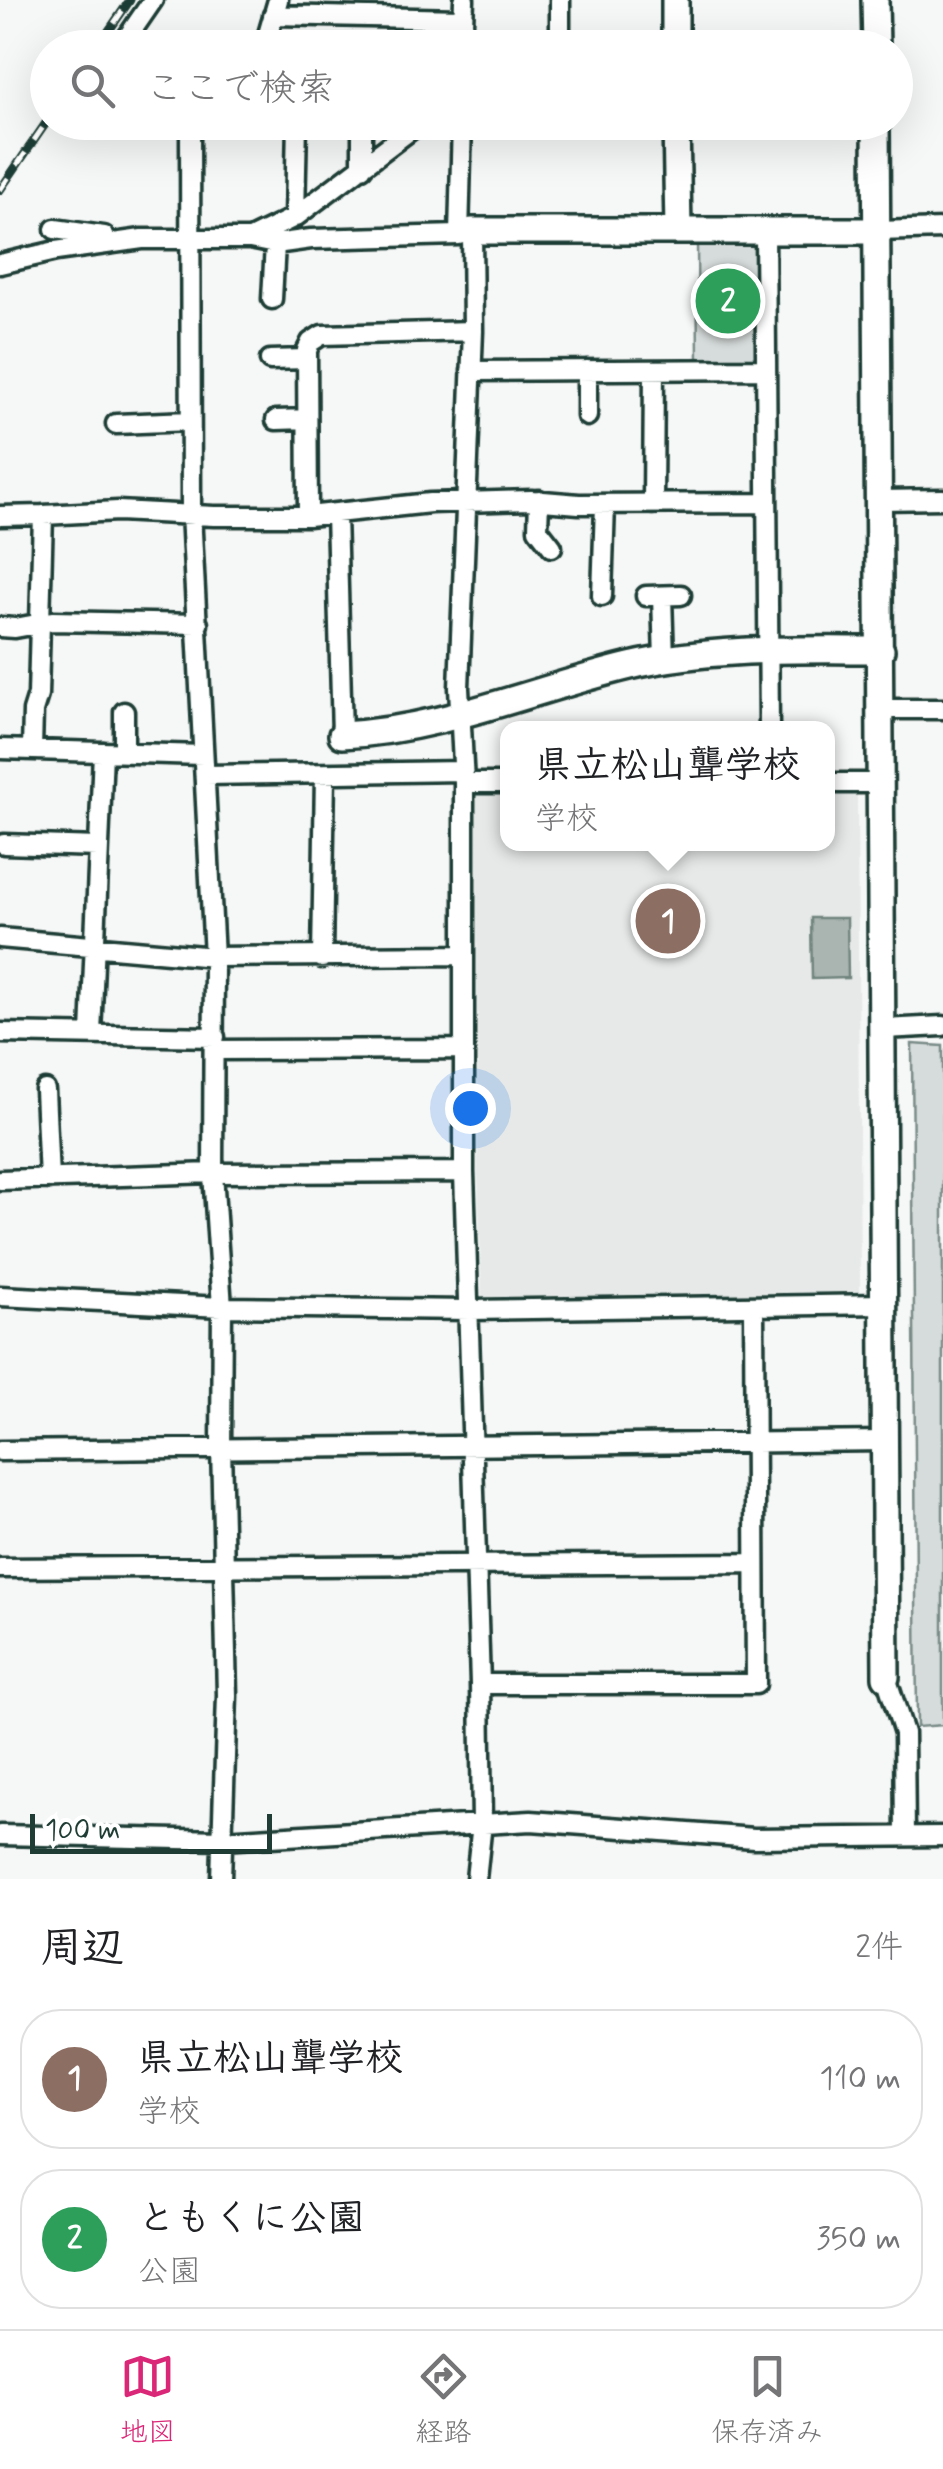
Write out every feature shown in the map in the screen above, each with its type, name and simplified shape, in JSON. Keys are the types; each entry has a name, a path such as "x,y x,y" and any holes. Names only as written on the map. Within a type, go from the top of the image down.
{"street":[{"path":"133,30 154,0"},
{"path":"463,30 464,0"},
{"path":"560,0 560,30"},
{"path":"675,0 675,30"},
{"path":"875,0 876,30"},
{"path":"276,7 463,20"},
{"path":"190,140 191,513 214,957 213,1174 222,1308 227,1695 221,1879"},
{"path":"295,218 297,140"},
{"path":"362,140 362,168"},
{"path":"250,239 295,218 398,140"},
{"path":"463,140 473,331 460,714 464,777 464,1172 482,1823 476,1879"},
{"path":"676,140 678,230"},
{"path":"876,140 886,1677 904,1732 905,1836"},
{"path":"55,229 104,236 107,242"},
{"path":"0,264 107,242 188,238 250,239 275,244 466,233 943,229"},
{"path":"765,231 769,721"},
{"path":"272,299 275,244"},
{"path":"308,516 307,359 311,342 322,335 473,331"},
{"path":"270,360 307,359"},
{"path":"470,371 766,369"},
{"path":"587,370 587,416"},
{"path":"654,370 654,504"},
{"path":"276,420 308,419"},
{"path":"116,424 190,421"},
{"path":"880,500 943,499"},
{"path":"0,516 118,511 308,516 360,509 539,500 605,504 766,503"},
{"path":"539,500 538,529 552,547"},
{"path":"602,596 605,504"},
{"path":"336,514 342,735 366,734 460,714 664,660 768,650 881,650"},
{"path":"32,749 33,710 38,696 43,515"},
{"path":"663,596 664,660"},
{"path":"0,627 41,622 198,624"},
{"path":"881,710 943,709"},
{"path":"124,712 124,752"},
{"path":"0,749 203,755"},
{"path":"91,1034 103,752"},
{"path":"322,958 325,774"},
{"path":"206,775 464,777 500,782"},
{"path":"835,783 882,783"},
{"path":"4,844 98,847"},
{"path":"0,938 214,957 464,955"},
{"path":"884,1029 943,1026"},
{"path":"0,1033 464,1049"},
{"path":"45,1090 50,1178"},
{"path":"0,1180 464,1172"},
{"path":"0,1296 222,1308 470,1310 886,1304"},
{"path":"480,1684 756,1684 754,1307"},
{"path":"0,1450 887,1441"},
{"path":"0,1568 755,1563"},
{"path":"0,1835 223,1840 482,1823 571,1822 754,1838 943,1836"}],"shaded area":[{"path":"697,242 752,242 758,248 759,355 752,362 698,362"},
{"path":"835,788 851,788 857,794 860,1293 854,1300 482,1299 477,795 483,790 500,790 500,851 835,851"},
{"path":"811,918 847,918 848,978 812,979"},
{"path":"912,1044 943,1046 943,1725 917,1727"}],"railway":[{"path":"109,30 130,0"},
{"path":"0,190 34,140"}],"place":[{"name":"ともくに公園","path":"728,301"},
{"name":"県立松山聾学校","path":"668,921"}]}
